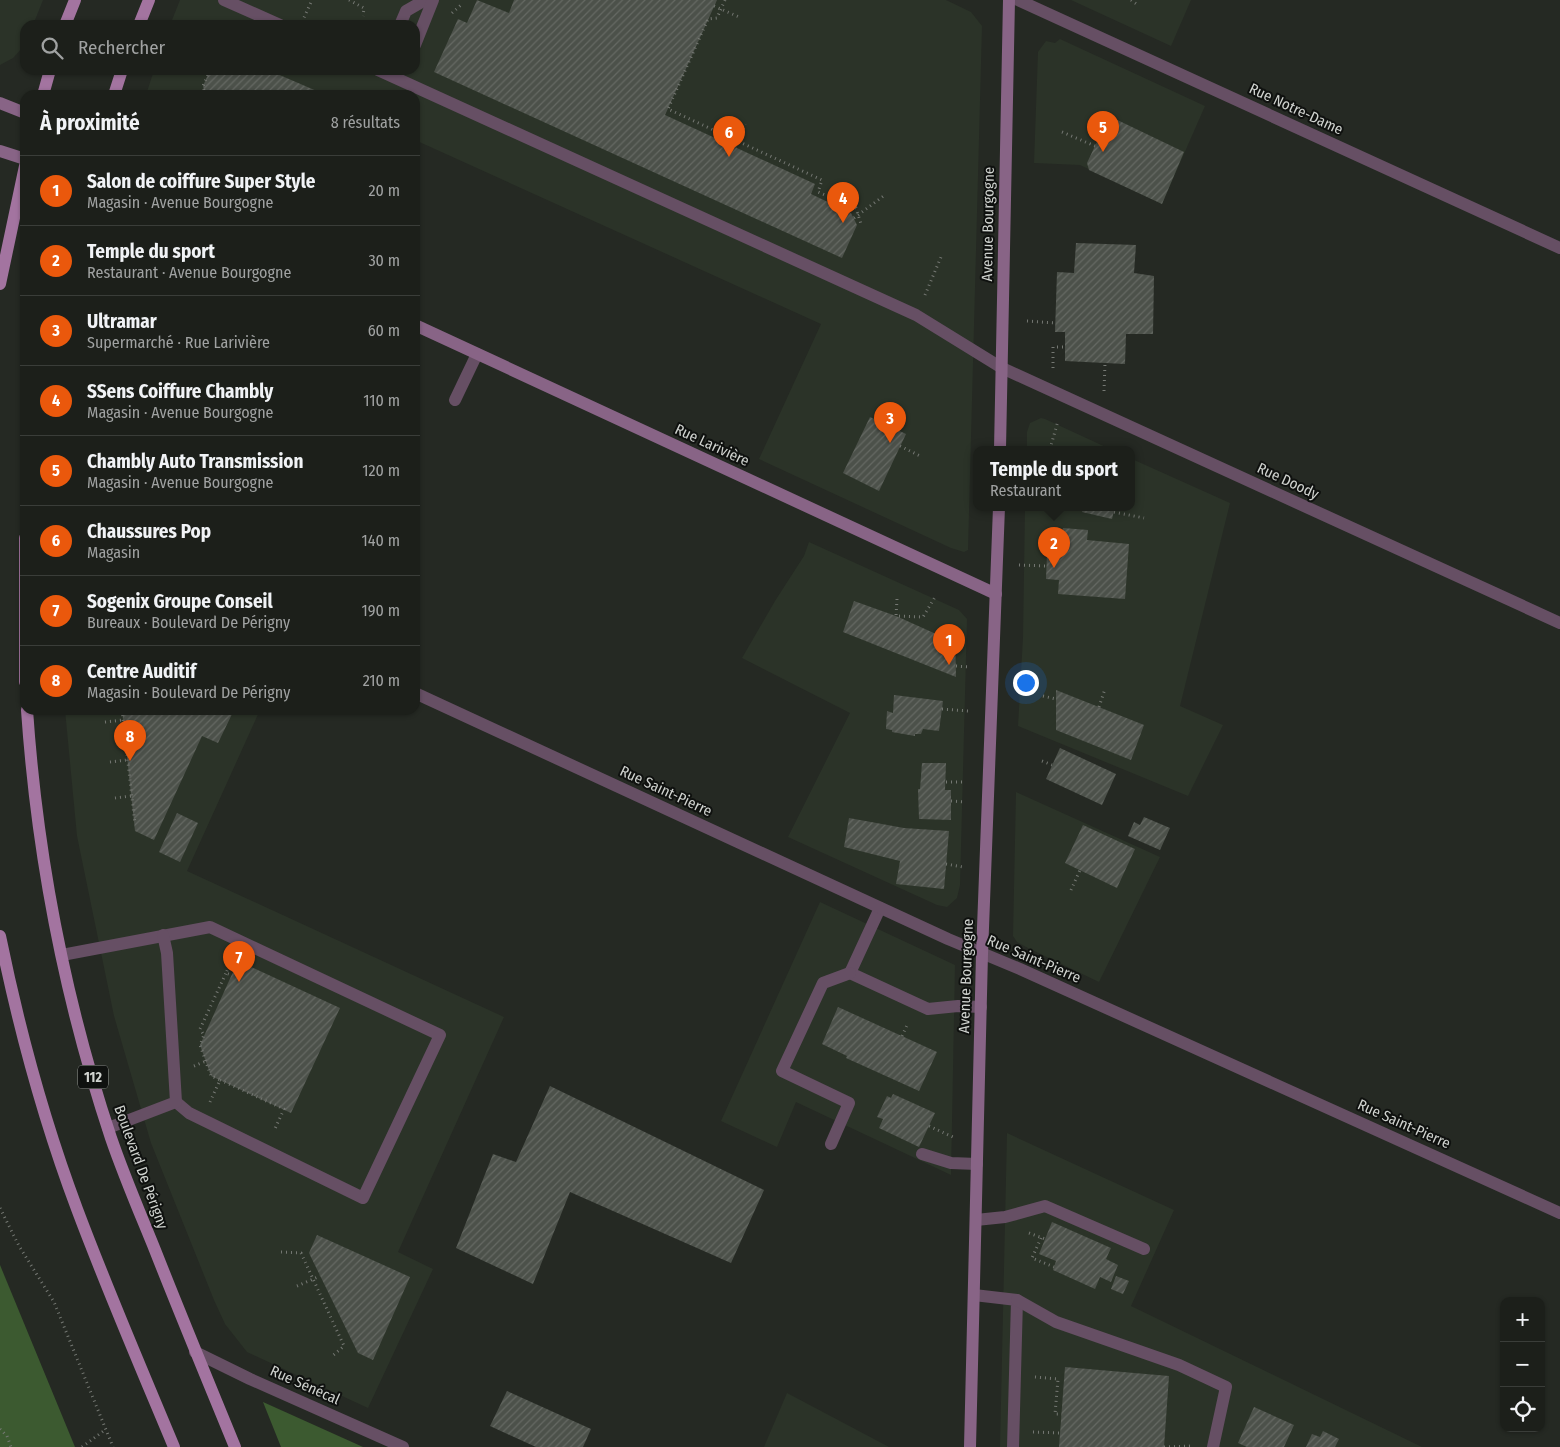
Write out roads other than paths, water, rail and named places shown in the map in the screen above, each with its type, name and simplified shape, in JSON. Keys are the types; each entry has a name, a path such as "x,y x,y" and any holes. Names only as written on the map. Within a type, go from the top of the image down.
{"main road":[{"path":"67,20 75,0"},
{"path":"141,20 149,0"},
{"path":"44,90 49,75"},
{"path":"116,90 120,75"},
{"path":"0,284 20,190"},
{"name":"Boulevard De Périgny","path":"27,715 37,822 62,955 78,1027 108,1128 195,1352 235,1447"},
{"path":"0,936 32,1071 64,1173 104,1277 174,1447"}],"street":[{"path":"224,0 269,20"},
{"path":"402,20 406,11 425,0"},
{"path":"420,32 433,0"},
{"name":"Avenue Bourgogne","path":"1000,446 1009,0"},
{"name":"Rue Notre-Dame","path":"1018,0 1560,248"},
{"name":"Rue Doody","path":"401,75 916,315 1002,368 1560,623"},
{"path":"0,103 20,111"},
{"path":"0,151 20,157"},
{"name":"Rue Larivière","path":"420,329 996,594"},
{"path":"456,400 477,354"},
{"name":"Avenue Bourgogne","path":"970,1447 982,954 999,511"},
{"name":"Rue Saint-Pierre","path":"420,695 880,908 1029,973 1560,1213"},
{"path":"832,1144 849,1103 782,1071 823,983 850,973 880,908"},
{"path":"62,955 200,927 217,928 440,1035 363,1198 189,1113 176,1102 167,953 163,935"},
{"path":"850,973 928,1009 955,1006 981,1007"},
{"path":"108,1128 176,1102"},
{"path":"922,1154 951,1163 977,1164"},
{"path":"976,1220 1005,1217 1045,1206 1144,1249"},
{"path":"974,1295 1017,1300 1056,1322 1179,1365 1226,1387 1213,1447"},
{"path":"1013,1447 1017,1300"},
{"name":"Rue Sénécal","path":"195,1352 250,1379 403,1447"}],"place":[{"name":"Chambly Auto Transmission","path":"1103,152"},
{"name":"Chaussures Pop","path":"729,157"},
{"name":"SSens Coiffure Chambly","path":"843,223"},
{"name":"Ultramar","path":"890,443"},
{"name":"Temple du sport","path":"1054,568"},
{"name":"Salon de coiffure Super Style","path":"949,665"},
{"name":"Centre Auditif","path":"130,761"},
{"name":"Sogenix Groupe Conseil","path":"239,982"}]}
